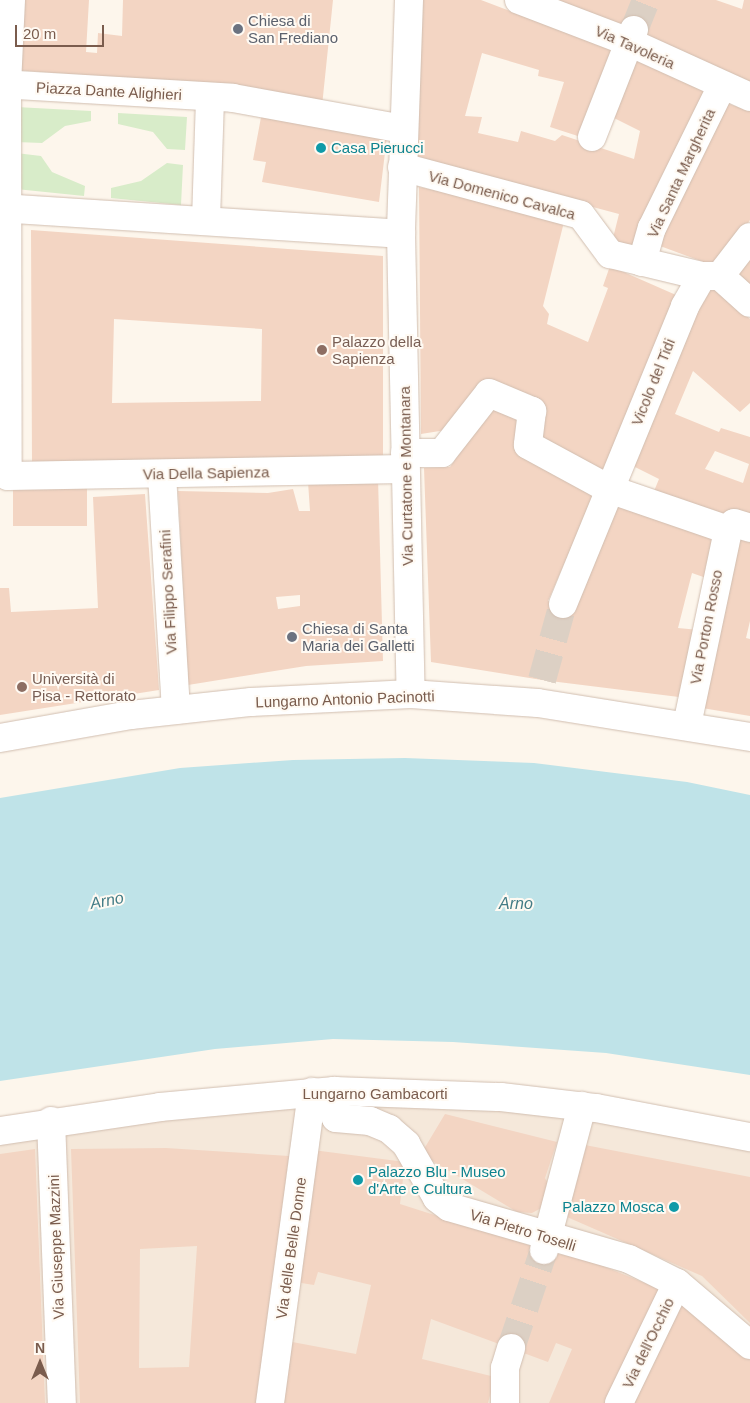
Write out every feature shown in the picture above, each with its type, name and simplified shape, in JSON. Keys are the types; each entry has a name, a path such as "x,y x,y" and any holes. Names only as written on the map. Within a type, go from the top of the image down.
{"street":[{"path":"11,0 5,81 4,208 388,232"},
{"name":"Via Curtatone e Montanara","path":"409,0 402,167 388,232 405,461 412,694"},
{"name":"Via Tavoleria","path":"519,0 631,36 722,86 750,96"},
{"path":"592,137 631,36"},
{"name":"Piazza Dante Alighieri","path":"5,81 222,98 403,128"},
{"name":"Via Santa Margherita","path":"642,262 652,228 722,86"},
{"path":"206,220 222,98"},
{"name":"Via Domenico Cavalca","path":"402,167 581,215 610,254 711,276 750,303"},
{"name":"Via Della Sapienza","path":"4,208 8,476 162,474 405,461 442,453 489,393 532,411 528,445 609,489"},
{"name":"Vicolo del Tidi","path":"563,604 685,306 711,276 750,237"},
{"name":"Via Filippo Serafini","path":"162,474 175,697"},
{"name":"Via Porton Rosso","path":"609,489 648,503 739,529 687,725"},
{"name":"Lungarno Antonio Pacinotti","path":"0,738 175,697 287,699 412,694 540,692 750,737"},
{"name":"Lungarno Gambacorti","path":"0,1131 51,1121 323,1092 442,1093 582,1106 750,1137"},
{"name":"Via Pietro Toselli","path":"323,1092 336,1118 370,1121 389,1129 406,1144 437,1198 449,1207 546,1244 628,1260 677,1283 750,1345"},
{"name":"Via delle Belle Donne","path":"270,1403 323,1092"},
{"path":"546,1244 582,1106"},
{"name":"Via Giuseppe Mazzini","path":"51,1121 62,1403"},
{"name":"Via dell'Occhio","path":"619,1403 677,1283"},
{"path":"504,1403 505,1368 510,1348"}],"shaded area":[{"path":"354,1082 750,1137 750,1403 0,1403 0,1121"}],"green space":[{"path":"16,107 91,111 91,121 65,126 42,143 16,142"},
{"path":"118,113 187,117 185,150 167,149 153,132 118,124"},
{"path":"16,153 41,156 52,172 85,186 84,196 16,189"},
{"path":"167,163 183,165 181,205 111,198 111,188 141,181"}],"water":[{"name":"Arno","path":"405,758 534,763 687,782 750,795 750,1075 606,1053 453,1042 333,1039 215,1049 0,1081 0,798 180,768 293,760"}],"building":[{"path":"17,0 89,0 86,52 97,53 98,33 122,36 123,0 333,0 322,106 175,82 14,70"},
{"path":"422,0 481,0 616,51 584,138 550,127 564,82 538,76 539,70 482,53 465,116 482,117 478,133 518,142 521,131 555,141 562,135 634,159 640,131 610,116 635,57 709,93 639,248 612,242 619,214 418,160 415,76"},
{"path":"550,0 716,0 742,9 744,0 750,0 750,86"},
{"path":"723,102 750,111 750,220 717,267 652,243"},
{"name":"Casa Pierucci","path":"262,112 387,136 379,202 262,182 266,162 253,160"},
{"path":"419,187 565,218 543,306 549,314 547,324 588,342 608,288 603,286 610,266 676,295 602,477 533,440 542,408 482,384 446,430 421,434"},
{"name":"Palazzo della Sapienza","path":"31,230 383,256 383,464 32,465","holes":["114,319 262,329 261,401 112,403"]},
{"path":"750,253 750,288 734,274"},
{"path":"713,285 750,319 750,403 740,412 693,371 675,414 719,432 721,428 750,437 750,522 650,501 659,479 625,462 683,329","holes":["715,451 749,464 743,483 705,469"]},
{"path":"493,403 526,413 520,450 595,493 548,601 563,604 612,498 722,535 709,579 692,573 678,628 699,630 687,698 542,680 431,662 424,468 450,467"},
{"path":"378,478 383,661 306,666 188,685 178,491 268,493 293,489 299,511 310,511 308,482","holes":["300,595 300,606 278,609 276,597"]},
{"path":"13,486 87,486 87,526 13,526"},
{"path":"145,494 159,690 0,715 0,588 9,588 11,612 98,608 93,497"},
{"path":"734,529 750,534 750,621 746,638 750,639 750,716 696,707"},
{"path":"445,1114 557,1142 545,1178 551,1189 545,1206 532,1213 517,1212 421,1154"},
{"name":"Palazzo Mosca","path":"585,1145 750,1177 750,1323 702,1276 567,1217"},
{"path":"166,1148 289,1156 257,1403 80,1403 71,1149","holes":["197,1246 189,1367 139,1368 140,1249"]},
{"path":"35,1149 45,1403 0,1403 0,1154"},
{"path":"313,1150 405,1162 400,1204 553,1253 588,1260 667,1292 608,1403 549,1403 572,1349 556,1343 548,1362 431,1319 422,1359 495,1377 488,1403 284,1403 285,1399 279,1398 287,1341 356,1354 371,1285 318,1272 314,1285 295,1282"},
{"path":"680,1300 750,1360 750,1403 632,1403"}],"tunnel":[{"path":"634,30 646,0"},
{"path":"542,680 563,604"},
{"path":"511,1348 544,1250"}],"place":[{"name":"Chiesa di San Frediano","path":"238,29"},
{"name":"Casa Pierucci","path":"321,148"},
{"name":"Palazzo della Sapienza","path":"322,350"},
{"name":"Chiesa di Santa Maria dei Galletti","path":"292,637"},
{"name":"Università di Pisa - Rettorato","path":"22,687"},
{"name":"Palazzo Blu - Museo d'Arte e Cultura","path":"358,1180"},
{"name":"Palazzo Mosca","path":"674,1207"}]}
